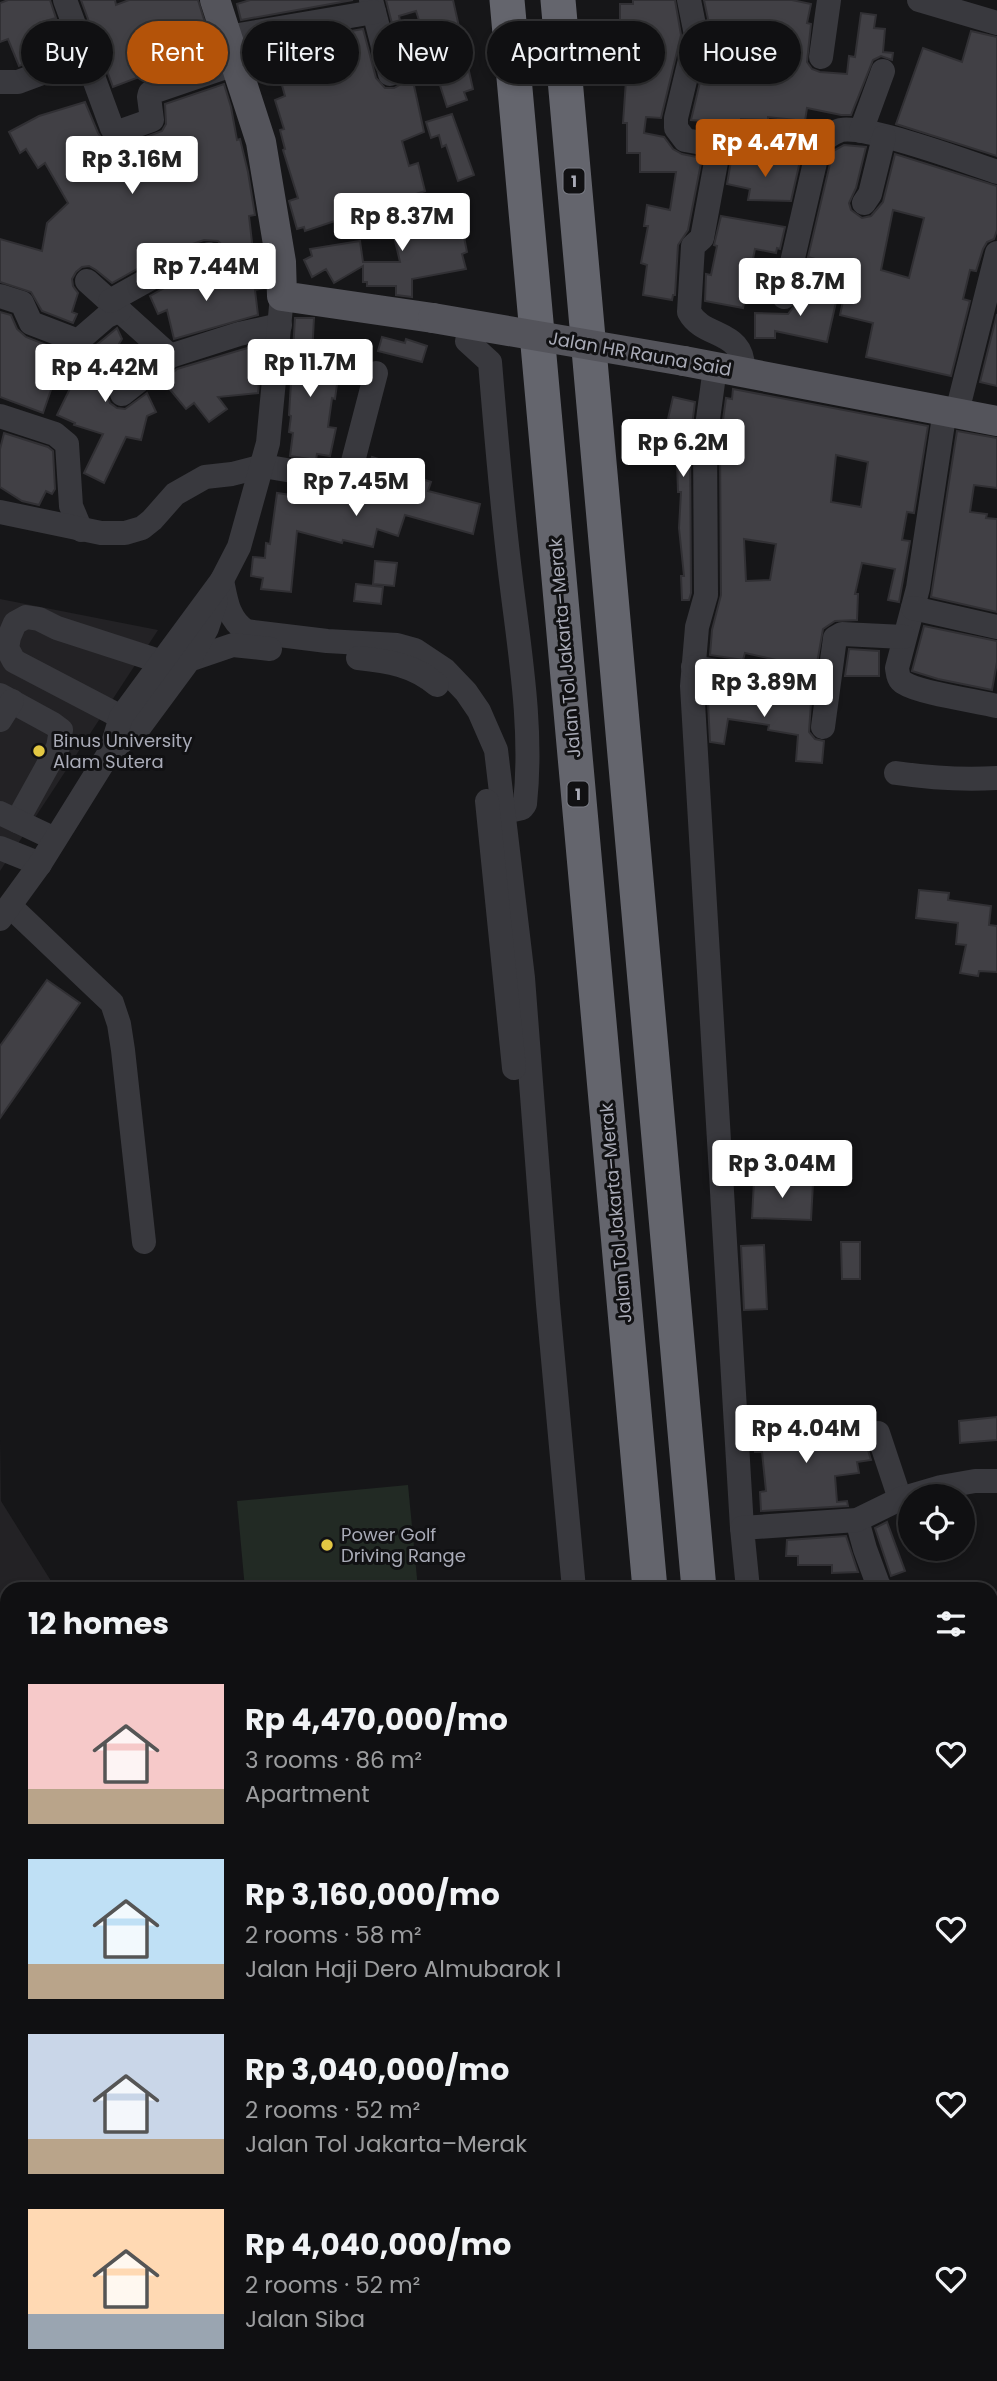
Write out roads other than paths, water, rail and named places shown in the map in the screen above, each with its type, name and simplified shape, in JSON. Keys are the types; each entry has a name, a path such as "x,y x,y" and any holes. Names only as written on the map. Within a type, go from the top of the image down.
{"highway":[{"name":"Jalan Tol Jakarta–Merak","path":"506,0 649,1582"},
{"name":"1","path":"558,0 698,1582"}],"main road":[{"path":"215,0 261,142 281,262 281,311"},
{"name":"Jalan HR Rauna Said","path":"281,311 433,318 684,361 855,396 997,421"}],"street":[{"path":"65,0 72,21"},
{"path":"689,0 696,35 676,128 685,140 719,146 773,148 819,145 839,130 873,134 997,172"},
{"path":"821,57 829,0"},
{"path":"919,0 997,23"},
{"path":"95,84 112,128 118,132 152,120 150,93 231,51 373,6"},
{"path":"864,203 870,194 873,134 883,71"},
{"path":"0,82 9,84 21,81"},
{"path":"784,297 819,145"},
{"path":"719,146 702,238 693,246 689,312 693,318 736,345 744,358 729,370 705,441 706,595 697,627 692,700 741,1528 747,1582"},
{"path":"997,253 951,411 918,588 897,668 898,678 903,683 997,706"},
{"path":"0,296 22,303 32,323 78,341 107,316 115,305 171,267 209,254 214,255 226,269 281,262"},
{"path":"87,281 170,356"},
{"path":"122,394 170,356 239,334 281,311"},
{"path":"111,750 138,729 189,660 207,628 222,580 244,535 268,443 281,311"},
{"path":"467,341 490,362 502,507 523,681 529,769 522,808 505,812"},
{"path":"0,512 81,530 125,533 142,528 175,494 205,477 263,466 345,480 350,473 376,373"},
{"path":"0,416 54,434 67,444 71,506 81,530"},
{"path":"222,580 231,616 235,624 246,631 397,645 415,650 445,670 479,711 496,750 524,992 573,1582"},
{"path":"144,1242 123,1051 119,1024 112,1003 5,913 40,864 111,750 121,717 222,580"},
{"path":"913,608 997,627"},
{"path":"121,717 14,661 7,648 15,623 26,617 39,619 57,628 162,662"},
{"path":"823,727 832,644 838,635 904,637"},
{"path":"189,660 233,645 389,661 422,672 448,694 468,720 482,757 527,1196 548,1304"},
{"path":"693,667 826,689"},
{"path":"4,705 53,724 61,730 61,737 5,817 55,839"},
{"path":"896,773 933,779 997,778"},
{"path":"0,848 40,864"},
{"path":"878,1433 898,1493"},
{"path":"958,1484 997,1481"},
{"path":"741,1528 857,1520 898,1500"},
{"path":"857,1520 865,1549 879,1582"}],"place":[{"name":"Binus University Alam Sutera","path":"39,751"},
{"name":"Power Golf Driving Range","path":"327,1545"}]}
